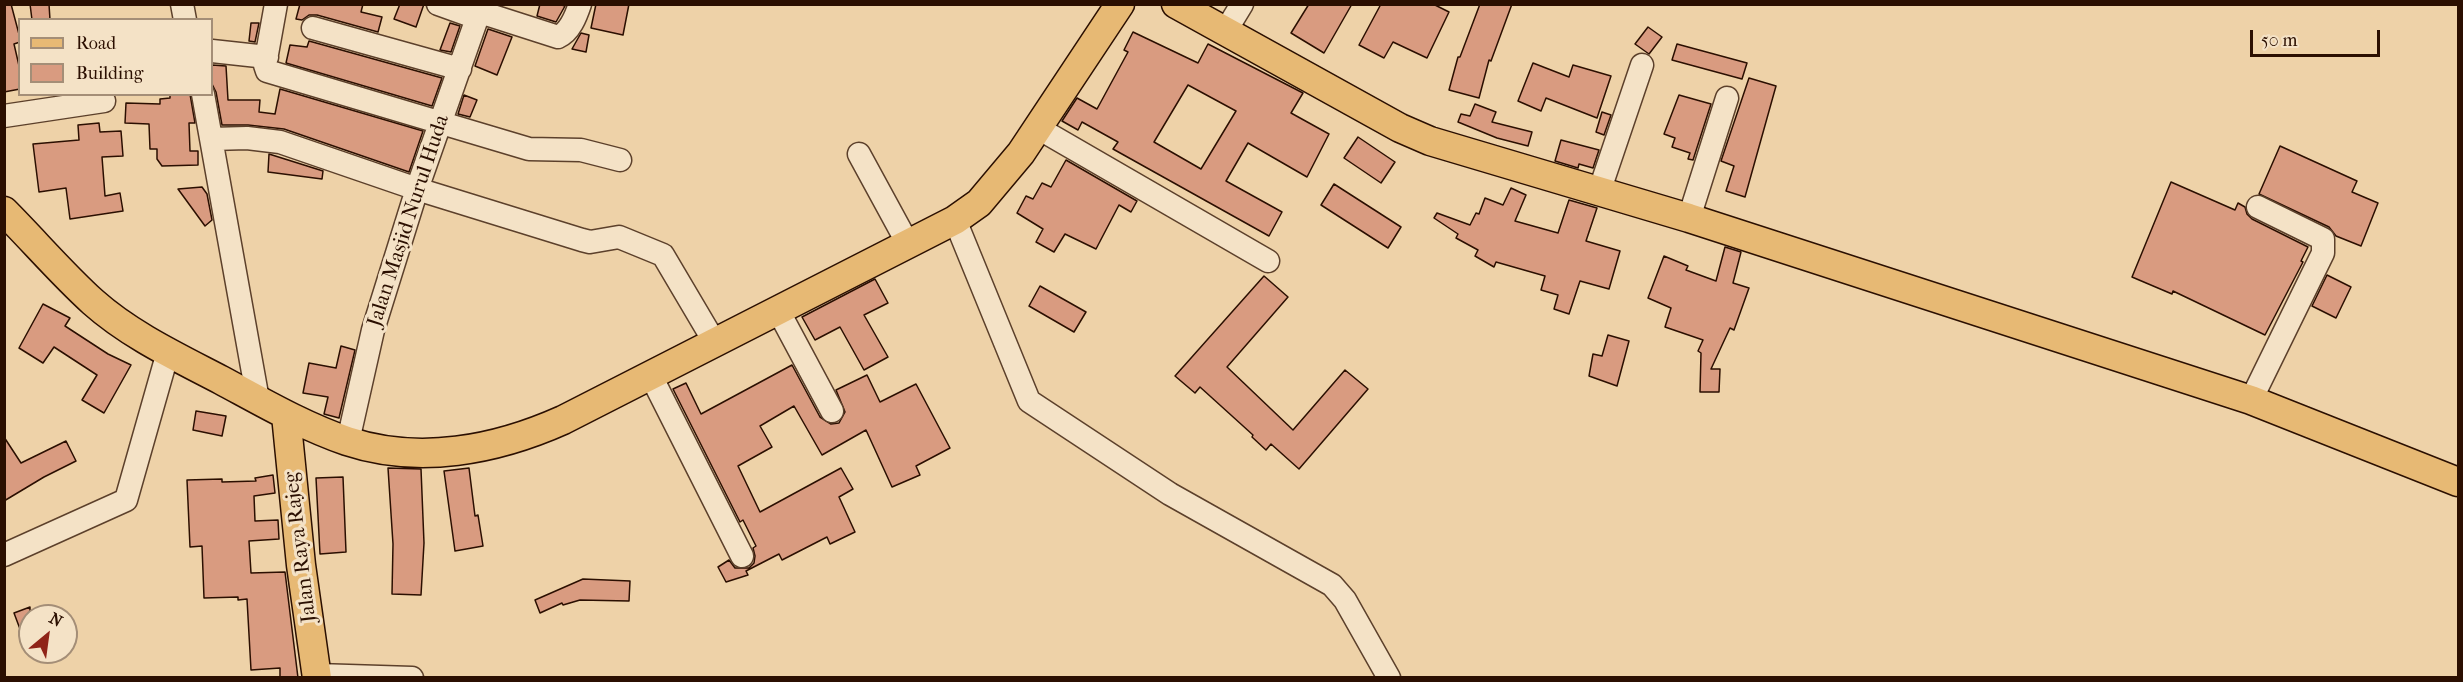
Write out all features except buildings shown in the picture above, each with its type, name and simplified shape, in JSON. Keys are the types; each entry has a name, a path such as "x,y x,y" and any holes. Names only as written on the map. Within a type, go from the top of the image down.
{"main road":[{"path":"4,211 94,303 168,352 286,416 348,441 423,453 448,453 492,446 552,425 779,312 955,220 979,203 993,188 1038,128 1120,4"},
{"path":"1176,4 1400,129 1430,141 1689,218 2251,400 2458,482"},
{"name":"Jalan Raya Rajeg","path":"286,416 301,565 317,676"}],"street":[{"path":"276,4 267,57 266,69 269,72 529,149 581,150 620,160"},
{"path":"438,4 480,11 558,37 565,32 574,19 580,4"},
{"path":"1225,32 1242,4"},
{"name":"Jalan Masjid Nurul Huda","path":"348,441 373,330 417,189 480,11"},
{"path":"313,28 360,39 460,69"},
{"path":"213,51 267,57"},
{"path":"1599,192 1642,65"},
{"path":"202,96 258,400"},
{"path":"1689,218 1727,98"},
{"path":"4,116 104,101"},
{"path":"1038,128 1268,261"},
{"path":"212,139 247,138 280,142 417,189 590,242 619,237 654,250 665,257 715,343"},
{"path":"859,154 908,244"},
{"path":"2251,400 2323,253 2324,245 2323,239 2258,207"},
{"path":"955,220 1029,401 1170,494 1332,585 1345,600 1389,678"},
{"path":"779,312 832,411"},
{"path":"4,555 126,500 168,352"},
{"path":"651,376 742,556"},
{"path":"317,676 412,678"}]}
